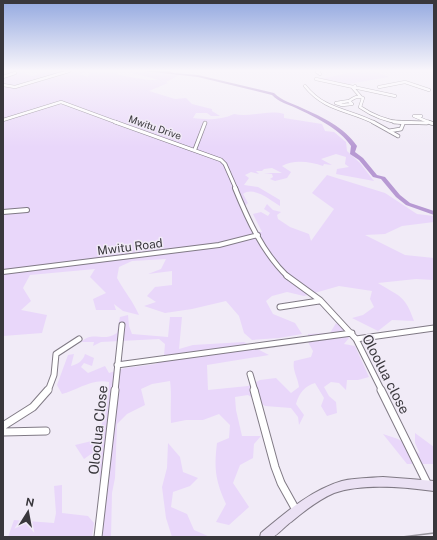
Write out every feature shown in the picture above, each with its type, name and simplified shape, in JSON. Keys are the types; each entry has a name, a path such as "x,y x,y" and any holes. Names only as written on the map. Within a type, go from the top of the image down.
{"main road":[{"path":"265,537 296,510 333,490 346,486 397,483 431,486"}],"street":[{"path":"311,96 322,104 361,117 398,136"},
{"path":"359,96 344,103 360,105 377,117"},
{"path":"360,96 363,98 360,105"},
{"path":"349,101 352,104"},
{"name":"Mwitu Drive","path":"3,120 61,102 195,149 221,160 258,235"},
{"path":"421,116 414,116 434,125"},
{"path":"361,117 377,117 403,124 425,122"},
{"path":"195,149 205,123"},
{"path":"389,131 401,128 403,124"},
{"path":"3,212 27,210"},
{"name":"Mwitu Road","path":"3,272 211,246 258,235"},
{"name":"Oloolua close","path":"258,235 283,273 319,301 352,333 431,486"},
{"path":"280,307 319,301"},
{"name":"Oloolua Close","path":"98,537 122,325"},
{"path":"356,339 434,328"},
{"path":"117,365 352,333"},
{"path":"3,426 26,414 40,401 48,391 54,378 54,358 56,354 79,339"},
{"path":"250,374 275,467 281,483 296,510"},
{"path":"3,432 46,431"}],"shaded area":[{"path":"3,96 166,96 175,99 186,98 192,104 212,109 212,111 220,116 211,116 207,113 196,113 193,118 214,119 234,114 246,115 272,112 284,114 284,118 322,124 325,131 334,132 346,142 347,151 360,163 374,181 336,174 337,169 349,167 345,164 346,157 336,154 321,159 332,165 324,164 323,166 308,162 292,162 282,166 291,172 287,178 275,181 270,179 273,177 272,174 264,173 282,173 272,168 256,171 259,174 251,172 245,175 249,178 244,185 258,187 280,200 280,206 257,193 247,192 243,194 248,203 241,209 252,231 262,232 253,214 261,212 268,216 270,213 264,209 267,204 273,210 281,212 277,215 278,219 290,227 309,234 311,241 334,209 312,193 327,175 385,193 417,214 434,216 434,222 402,226 385,234 365,235 405,255 434,258 434,280 416,279 378,283 397,294 404,301 411,312 414,321 392,320 378,331 352,318 363,315 374,307 370,299 372,291 339,286 304,296 287,292 272,296 266,301 273,314 295,323 302,334 279,338 252,340 244,333 239,316 226,301 192,309 165,313 144,306 156,302 147,296 155,287 172,285 172,271 148,274 161,269 166,259 132,261 119,267 117,278 139,315 123,311 114,304 116,310 96,310 93,299 106,293 90,277 95,269 30,275 23,288 31,301 21,310 47,315 42,333 3,336"},
{"path":"128,315 129,326 132,334 168,337 170,317 182,317 179,349 193,345 244,342 269,355 207,365 208,390 248,386 260,380 276,378 291,393 299,387 294,368 294,361 311,357 313,351 308,342 308,334 330,333 336,323 344,329 349,338 344,344 355,346 369,377 358,380 347,380 346,390 339,383 331,382 324,387 329,396 336,402 337,413 327,416 321,406 324,398 315,383 305,388 299,396 296,404 304,415 299,425 298,417 291,408 265,406 248,395 235,397 236,410 242,436 261,436 254,444 253,458 240,465 233,483 249,507 229,525 216,522 226,504 216,474 216,460 217,443 229,438 230,425 219,414 203,420 186,420 171,423 170,381 152,384 141,389 145,405 127,414 117,424 115,478 112,493 111,537 103,537 98,449 84,459 75,445 92,441 97,434 105,413 109,382 103,381 91,383 62,394 57,385 68,355 74,354 71,366 80,362 85,354 94,358 92,366 84,363 81,367 88,373 105,366 109,373 125,368 156,364 164,356 165,344 159,339 101,342 93,346 94,342 81,342 90,337 112,336 117,333 120,317"},
{"path":"415,433 434,447 434,464 407,464 383,434 398,439 420,454 415,443"},
{"path":"168,443 180,457 183,472 198,478 190,486 173,492 171,507 187,514 194,530 210,537 172,537 166,518 162,487 167,468"},
{"path":"62,485 62,513 88,516 94,523 92,537 8,537 14,520 54,523 56,513 54,486"}],"waterway":[{"path":"275,96 279,100 312,114 337,128 348,137 354,146 352,153 361,159 375,176 383,178 398,196 408,204 434,213"}],"tram line":[{"path":"402,537 434,533"}]}
